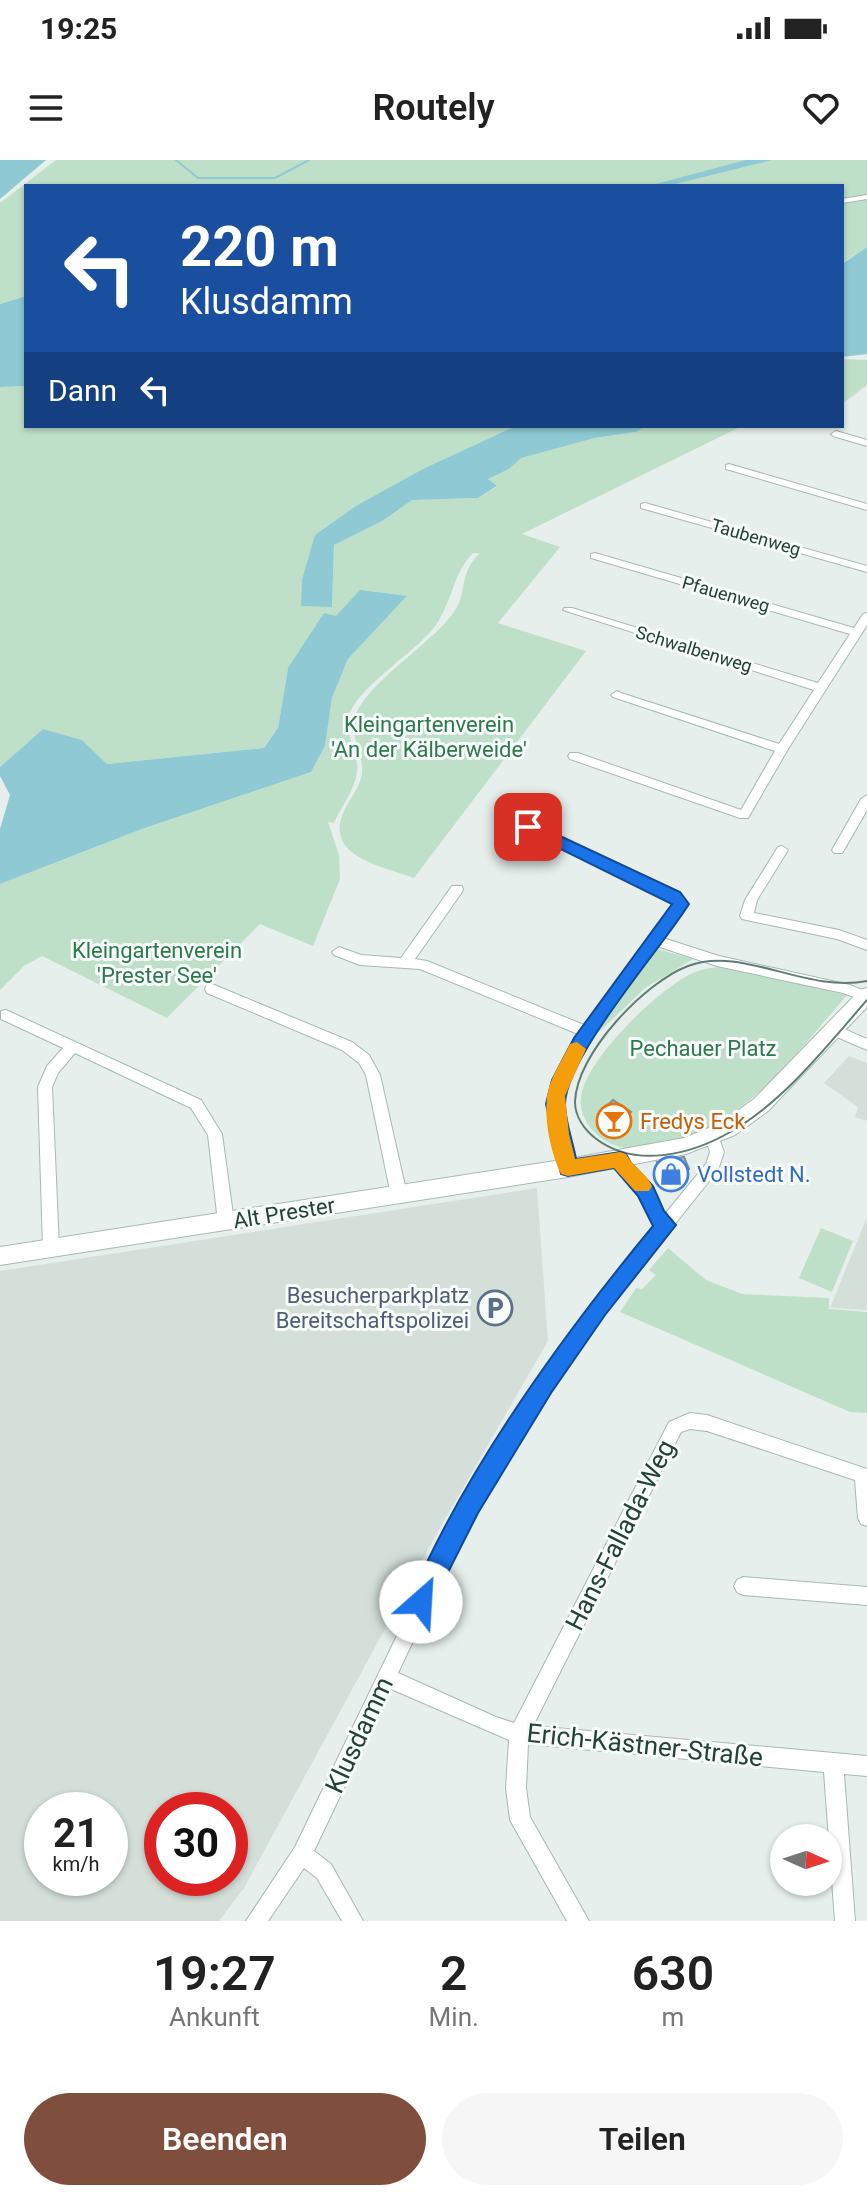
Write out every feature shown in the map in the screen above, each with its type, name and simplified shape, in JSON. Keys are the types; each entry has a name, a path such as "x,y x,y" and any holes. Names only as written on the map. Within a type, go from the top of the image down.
{"main road":[{"path":"629,1158 675,1150 712,1137 741,1121 761,1105 866,996"},
{"name":"Alt Prester","path":"0,1256 629,1158"}],"street":[{"path":"844,201 867,197"},
{"path":"836,434 867,443"},
{"path":"729,467 867,507"},
{"name":"Taubenweg","path":"645,506 867,569"},
{"name":"Pfauenweg","path":"595,556 856,632"},
{"name":"Schwalbenweg","path":"568,610 821,688"},
{"path":"574,756 744,815 782,749 867,617"},
{"path":"617,695 782,749"},
{"path":"838,850 867,799"},
{"path":"528,827 674,896 681,904 588,1032 568,1065 556,1096 559,1134 568,1168"},
{"path":"782,850 751,900 747,916 839,935 867,945"},
{"path":"406,961 457,889"},
{"path":"655,940 717,961 866,996"},
{"path":"339,952 360,960 422,964 588,1032"},
{"path":"212,989 347,1046 364,1059 373,1075 399,1195"},
{"path":"6,1015 197,1106 215,1134 226,1222"},
{"path":"835,1030 867,1045"},
{"path":"51,1248 45,1087 52,1070 72,1047"},
{"name":"Klusdamm","path":"256,1921 302,1854 451,1542 519,1424 597,1309 714,1164 717,1152 712,1137"},
{"path":"629,1158 623,1168 646,1191 656,1216 666,1225"},
{"name":"Hans-Fallada-Weg","path":"519,1734 675,1427 690,1421 707,1423 865,1475 867,1518"},
{"path":"743,1586 867,1596"},
{"name":"Erich-Kästner-Straße","path":"385,1677 494,1726 519,1734 867,1766"},
{"path":"519,1734 516,1788 520,1820 579,1921"},
{"path":"833,1763 845,1921"},
{"path":"302,1854 324,1871 353,1921"}],"shaded area":[{"path":"849,1056 867,1063 867,1121 855,1117 858,1107 824,1083"},
{"path":"537,1188 548,1341 441,1526 248,1881 248,1792 144,1792 144,1896 238,1896 219,1921 0,1921 0,1271"},
{"path":"867,1217 867,1310 830,1308"}],"green space":[{"path":"56,160 867,160 867,247 844,262 844,184 25,184"},
{"path":"24,185 24,297 0,304 0,203"},
{"path":"844,359 867,360 867,385 844,402"},
{"path":"24,386 24,428 512,428 315,535 332,607 334,545 381,521 411,500 478,498 497,487 488,479 509,469 520,458 595,438 636,432 643,428 738,428 522,534 560,547 498,623 586,651 414,878 362,859 343,842 340,830 342,816 362,771 354,733 355,718 361,705 384,678 431,637 454,612 469,568 480,553 473,553 461,570 433,629 376,680 350,712 348,727 356,757 356,779 334,823 328,822 339,855 340,879 313,946 260,924 167,1018 42,956 24,966 0,990 0,884 142,829 311,772 325,746 332,698 348,659 406,597 288,668 278,728 264,748 107,764 82,740 43,729 0,767 0,387"},
{"name":"Pechauer Platz","path":"657,949 693,959 645,988 599,1032 598,1029"},
{"name":"Pechauer Platz","path":"727,967 847,995 763,1088 740,1108 714,1124 686,1137 639,1147 619,1147 602,1138 588,1124 581,1105 583,1089 605,1050 641,1012 677,982 700,970"},
{"path":"821,1228 853,1241 832,1292 799,1278"},
{"path":"668,1248 706,1280 742,1294 829,1298 829,1309 867,1312 867,1413 850,1412 620,1312 636,1288 642,1289 656,1275 649,1270"}],"water":[{"path":"0,160 46,160 0,199"},
{"path":"867,247 867,354 844,357 844,263"},
{"path":"24,297 24,386 0,387 0,304"},
{"path":"512,428 643,428 521,458 509,469 488,479 497,486 478,498 412,500 382,521 334,545 332,607 301,606 302,580 315,535 356,506 423,469"},
{"path":"360,590 407,596 348,659 332,698 325,746 311,772 142,829 0,884 0,829 10,795 0,776 0,767 43,729 82,740 107,764 264,748 278,728 288,668 324,613 336,616"}],"building":[{"path":"613,1100 631,1112 618,1126 599,1114"},
{"path":"684,1157 689,1169 676,1172 678,1178 666,1180 657,1162"}],"waterway":[{"path":"176,160 198,178 275,178 309,160"},
{"path":"661,184 720,168 766,160"}],"tram line":[{"path":"867,981 820,981 730,961 709,961 688,966 652,987 600,1042 578,1083 575,1102 578,1117 595,1138 611,1148 628,1153 663,1155 699,1147 732,1131 770,1104 867,1000"}],"slow traffic":[{"path":"577,1049 561,1080 555,1104 568,1168 620,1160 623,1168 642,1186"}],"place":[{"name":"Fredys Eck","path":"614,1121"},
{"name":"Vollstedt N.","path":"671,1174"},
{"name":"Besucherparkplatz Bereitschaftspolizei","path":"495,1308"}],"route":[{"path":"421,1602 470,1506 543,1386 597,1309 666,1225 653,1211 646,1191 623,1168 620,1160 568,1168 555,1104 561,1080 581,1043 681,904 674,896 528,827"}],"park label":[{"name":"Kleingartenverein 'An der Kälberweide'","path":"429,736"},
{"name":"Kleingartenverein 'Prester See'","path":"157,962"}]}
